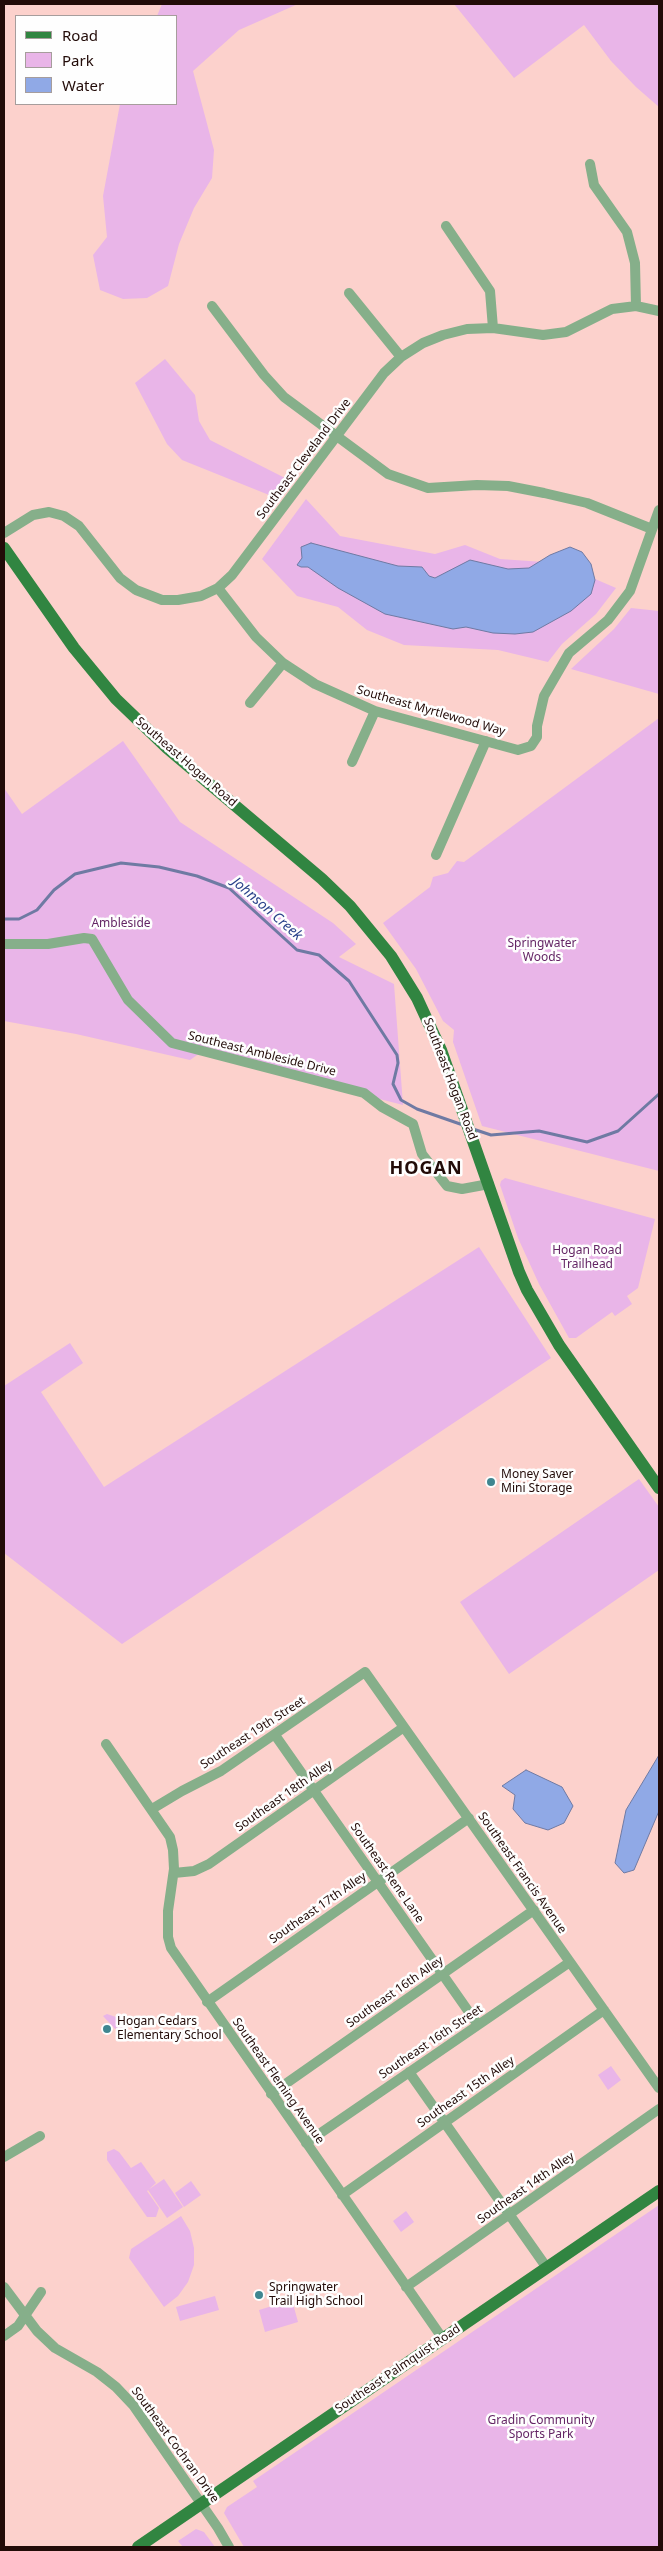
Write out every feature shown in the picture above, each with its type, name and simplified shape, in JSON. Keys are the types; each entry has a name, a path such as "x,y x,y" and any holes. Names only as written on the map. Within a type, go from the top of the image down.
{"main road":[{"name":"Southeast Hogan Road","path":"4,548 92,672 133,717 306,864 350,906 400,968 427,1018 466,1116 519,1272 534,1303 563,1350 659,1488"},
{"name":"Southeast Palmquist Road","path":"138,2547 659,2191"}],"street":[{"path":"590,164 594,185 627,232 635,263 636,306"},
{"path":"446,226 490,291 493,328"},
{"path":"349,293 401,357"},
{"path":"212,306 273,385 284,396 388,474 408,483 428,488 477,484 508,486 544,493 587,503 652,528 659,510"},
{"name":"Southeast Cleveland Drive","path":"4,533 32,515 41,512 57,514 72,520 79,526 120,578 146,595 178,600 202,596 218,588 232,575 384,373 401,357 423,343 443,335 467,329 493,328 543,335 566,332 612,310 636,306 659,311"},
{"name":"Southeast Myrtlewood Way","path":"218,588 256,638 283,663 315,684 376,711 518,750 531,746 537,737 537,726 544,696 569,653 608,620 630,591 652,528"},
{"path":"250,703 283,663"},
{"path":"352,762 376,711"},
{"path":"436,855 486,741"},
{"name":"Southeast Ambleside Drive","path":"4,944 66,943 84,938 92,939 128,1000 172,1043 364,1093 382,1107 413,1124 422,1154 438,1177 447,1186 462,1188 489,1184"},
{"name":"Southeast Francis Avenue","path":"365,1672 659,2088"},
{"name":"Southeast 19th Street","path":"152,1809 221,1771 365,1672"},
{"name":"Southeast 18th Alley","path":"174,1873 191,1872 202,1868 404,1727"},
{"name":"Southeast Rene Lane","path":"275,1735 478,2025"},
{"name":"Southeast Fleming Avenue","path":"106,1744 170,1837 173,1850 174,1873 168,1911 168,1937 177,1958 442,2339"},
{"name":"Southeast 17th Alley","path":"207,2002 469,1818"},
{"name":"Southeast 16th Alley","path":"272,2094 534,1910"},
{"name":"Southeast 16th Street","path":"306,2143 570,1962"},
{"name":"Southeast 15th Alley","path":"342,2195 604,2010"},
{"path":"409,2072 547,2268"},
{"name":"Southeast 14th Alley","path":"406,2287 659,2109"},
{"path":"4,2157 40,2136"},
{"name":"Southeast Cochran Drive","path":"4,2286 25,2316 55,2348 97,2372 116,2387 133,2405 202,2504 229,2547"},
{"path":"4,2336 18,2326 41,2292"}],"green space":[{"path":"162,4 298,4 239,30 193,71 214,150 212,178 194,208 179,244 168,286 147,298 123,299 100,290 93,255 107,237 103,196 120,105 178,105 178,15 157,15"},
{"path":"454,4 659,4 659,107 611,61 584,25 514,78"},
{"path":"165,359 195,395 199,421 210,440 287,479 274,497 182,460 167,444 135,383"},
{"path":"306,499 340,536 435,554 465,545 500,559 558,563 616,588 596,614 562,644 548,662 498,650 404,645 367,630 338,607 297,596 262,559"},
{"path":"631,608 659,611 659,694 571,669 614,629"},
{"name":"Springwater Woods","path":"659,718 659,1171 482,1126 453,1042 454,1030 443,1021 416,969 383,923 430,887 433,877 448,873 457,861 464,862"},
{"name":"Ambleside","path":"123,741 180,822 333,923 356,944 339,957 394,984 403,1105 200,1053 190,1060 76,1034 4,1021 4,788 22,814"},
{"name":"Hogan Road Trailhead","path":"505,1178 655,1219 638,1288 627,1296 632,1304 615,1316 612,1312 576,1338 569,1338 539,1284 518,1238 500,1185 501,1181"},
{"path":"479,1247 551,1358 122,1644 4,1553 4,1386 70,1343 83,1363 41,1392 104,1487"},
{"path":"639,1479 659,1507 659,1570 509,1674 460,1602"},
{"path":"107,2014 119,2018 124,2027 115,2029 103,2016"},
{"path":"611,2066 621,2080 608,2090 598,2075"},
{"path":"114,2149 119,2152 131,2168 141,2162 156,2183 147,2191 159,2208 156,2217 147,2217 107,2160 107,2152"},
{"path":"164,2179 183,2207 167,2218 148,2190"},
{"path":"191,2181 201,2195 184,2207 175,2193"},
{"name":"Gradin Community Sports Park","path":"659,2205 659,2547 244,2547 224,2513 227,2507 257,2487 253,2481"},
{"path":"406,2211 414,2222 401,2232 393,2221"},
{"path":"181,2216 190,2231 194,2248 194,2265 188,2282 178,2296 164,2307 129,2258 131,2249"},
{"path":"215,2296 219,2310 180,2321 176,2307"},
{"path":"292,2300 298,2322 265,2332 259,2310"},
{"path":"196,2529 204,2532 215,2547 183,2547 178,2541"}],"water":[{"path":"311,543 398,566 422,567 429,576 435,578 470,560 508,569 529,568 550,555 570,547 582,552 591,564 595,580 591,594 571,611 533,632 515,634 493,633 466,627 453,629 385,614 338,588 308,567 297,565 302,558 301,547"},
{"path":"659,1755 659,1811 634,1870 624,1873 615,1863 626,1810"},
{"path":"526,1770 562,1787 573,1806 564,1823 548,1830 525,1823 513,1809 515,1795 502,1786"}],"waterway":[{"name":"Johnson Creek","path":"4,919 19,919 37,910 54,890 75,874 121,863 159,867 197,876 229,888 297,950 319,955 349,981 397,1055 398,1063 393,1084 401,1100 417,1109 463,1125"},
{"name":"Johnson Creek","path":"473,1129 491,1135 539,1131 587,1142 618,1131 659,1094"}],"place":[{"name":"Money Saver Mini Storage","path":"491,1482"},
{"name":"Hogan Cedars Elementary School","path":"107,2029"},
{"name":"Springwater Trail High School","path":"259,2295"}],"district":[{"name":"HOGAN","path":"426,1169"}]}
